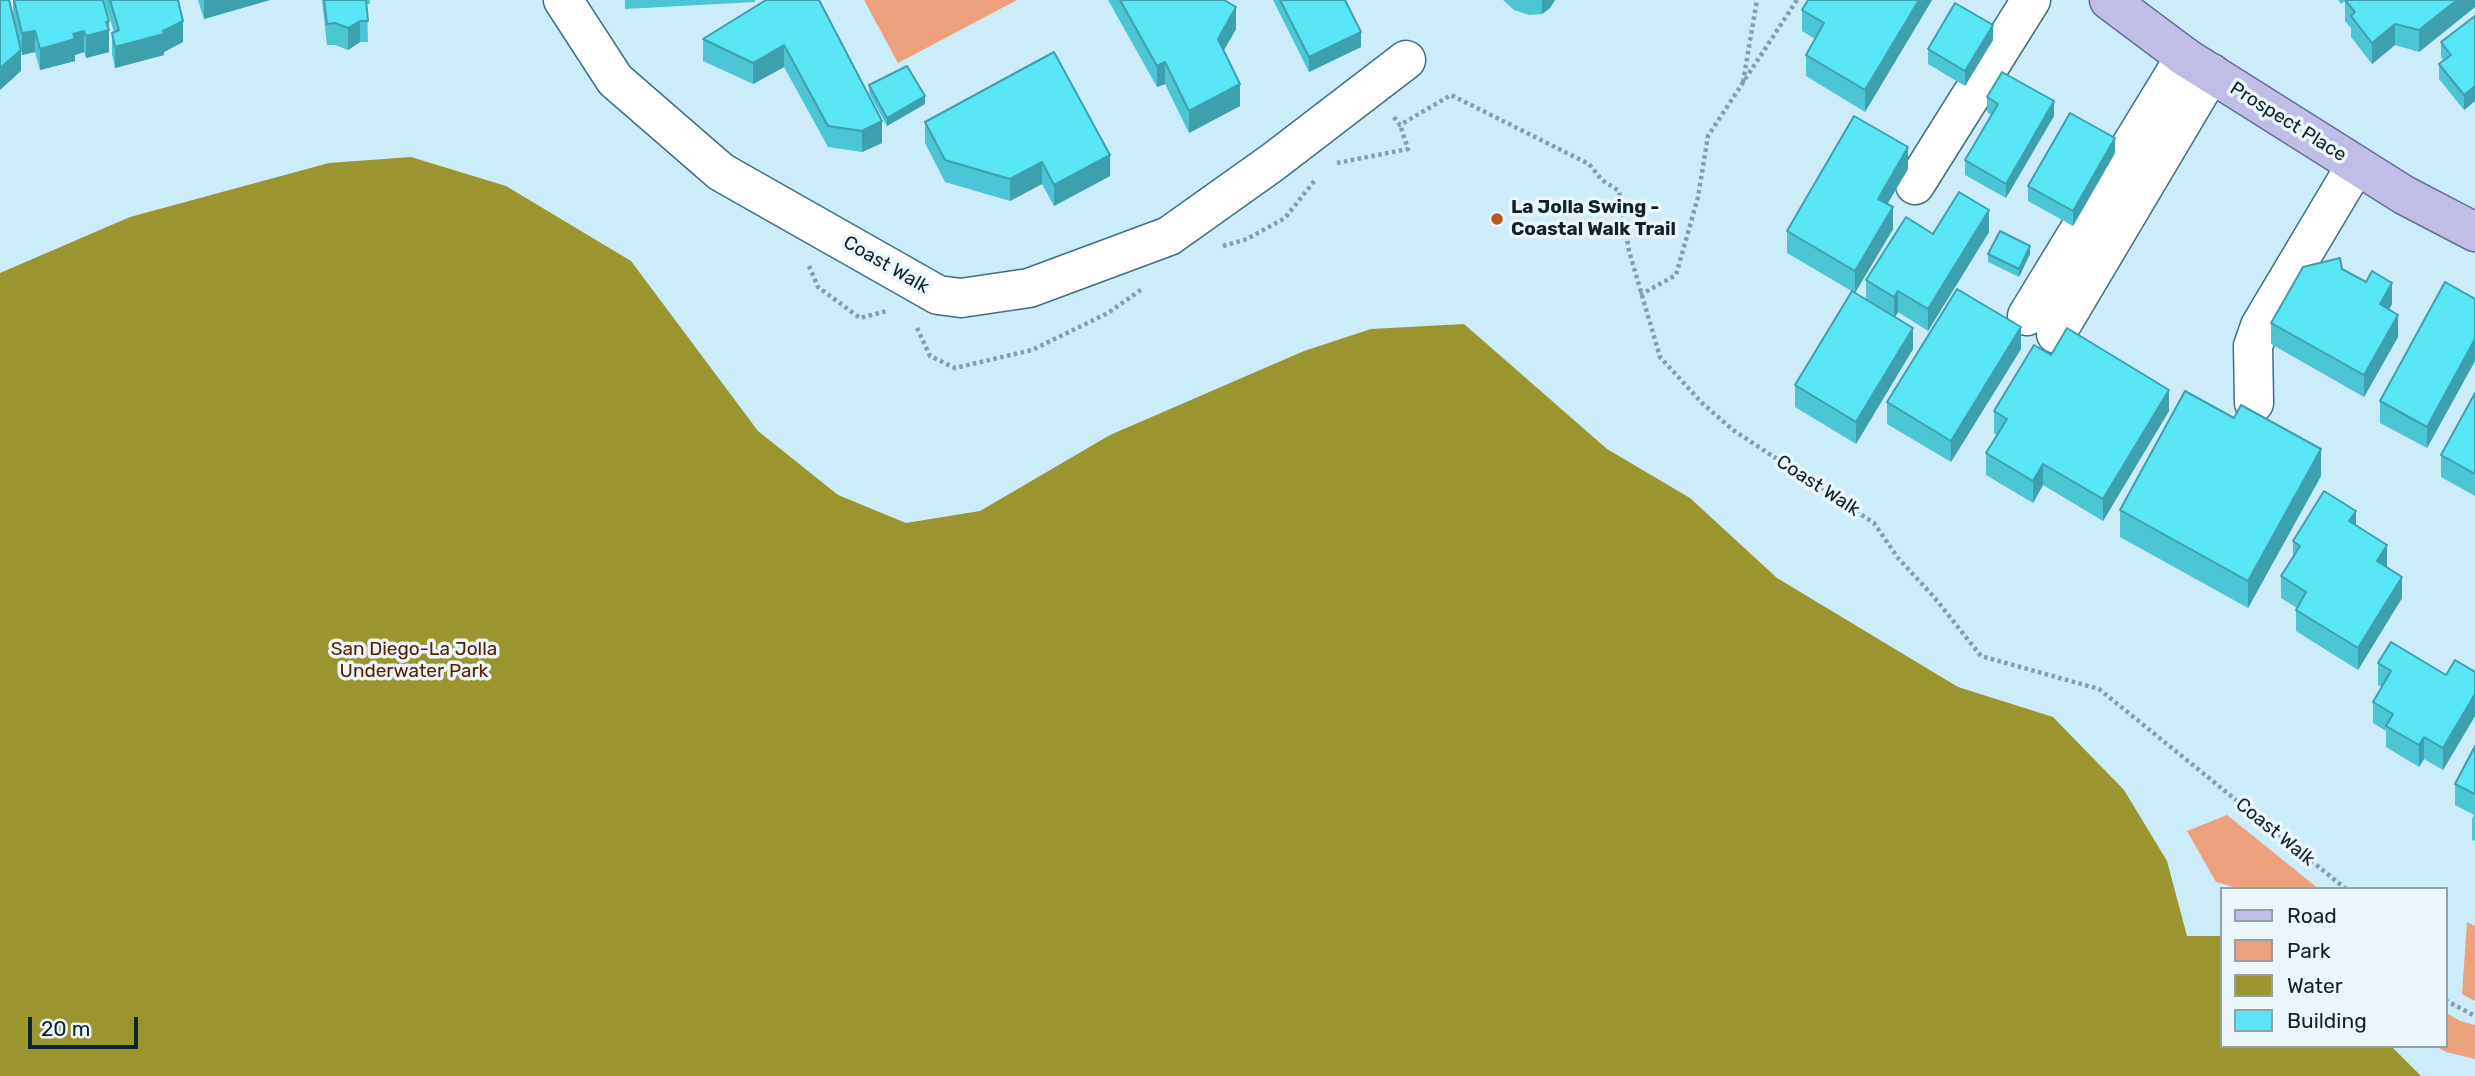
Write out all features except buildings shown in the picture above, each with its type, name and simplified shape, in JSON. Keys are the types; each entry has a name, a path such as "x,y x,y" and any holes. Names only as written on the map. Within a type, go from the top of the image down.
{"main road":[{"name":"Prospect Place","path":"2109,0 2198,65 2404,195 2475,232"}],"street":[{"name":"Coast Walk","path":"563,0 615,80 721,172 938,295 961,298 1029,288 1169,236 1273,162 1406,60"},
{"path":"1915,185 2031,0"},
{"path":"2041,325 2198,65"},
{"path":"2253,403 2253,346 2260,326 2356,165"}],"path":[{"path":"1743,84 1757,0"},
{"path":"1640,295 1676,275 1698,197 1708,136 1797,0"},
{"path":"1335,164 1408,149 1400,125 1370,88"},
{"name":"Coast Walk","path":"1400,125 1451,95 1589,164 1602,180 1619,191 1629,251 1660,357 1702,403 1733,430 1874,523 1898,558 1934,597 1980,656 2099,689 2344,887"},
{"path":"1221,247 1247,239 1285,218 1306,194 1317,176"},
{"path":"2447,1001 2475,1016"}],"green space":[{"path":"864,0 1017,0 898,63"},
{"path":"2227,815 2317,887 2234,887 2216,882 2187,831"},
{"path":"2467,922 2475,926 2475,1001 2462,994"},
{"path":"2447,1013 2460,1021 2475,1025 2475,1059 2439,1048 2447,1048"}],"water":[{"name":"San Diego-La Jolla Underwater Park","path":"411,157 506,186 631,261 758,431 838,495 906,523 980,511 1110,435 1304,351 1371,329 1464,324 1607,449 1690,498 1777,578 1958,687 2053,717 2124,790 2167,861 2187,936 2220,936 2220,1048 2393,1048 2421,1076 0,1076 0,273 130,217 329,163"}],"place":[{"name":"La Jolla Swing - Coastal Walk Trail","path":"1497,219"}]}
